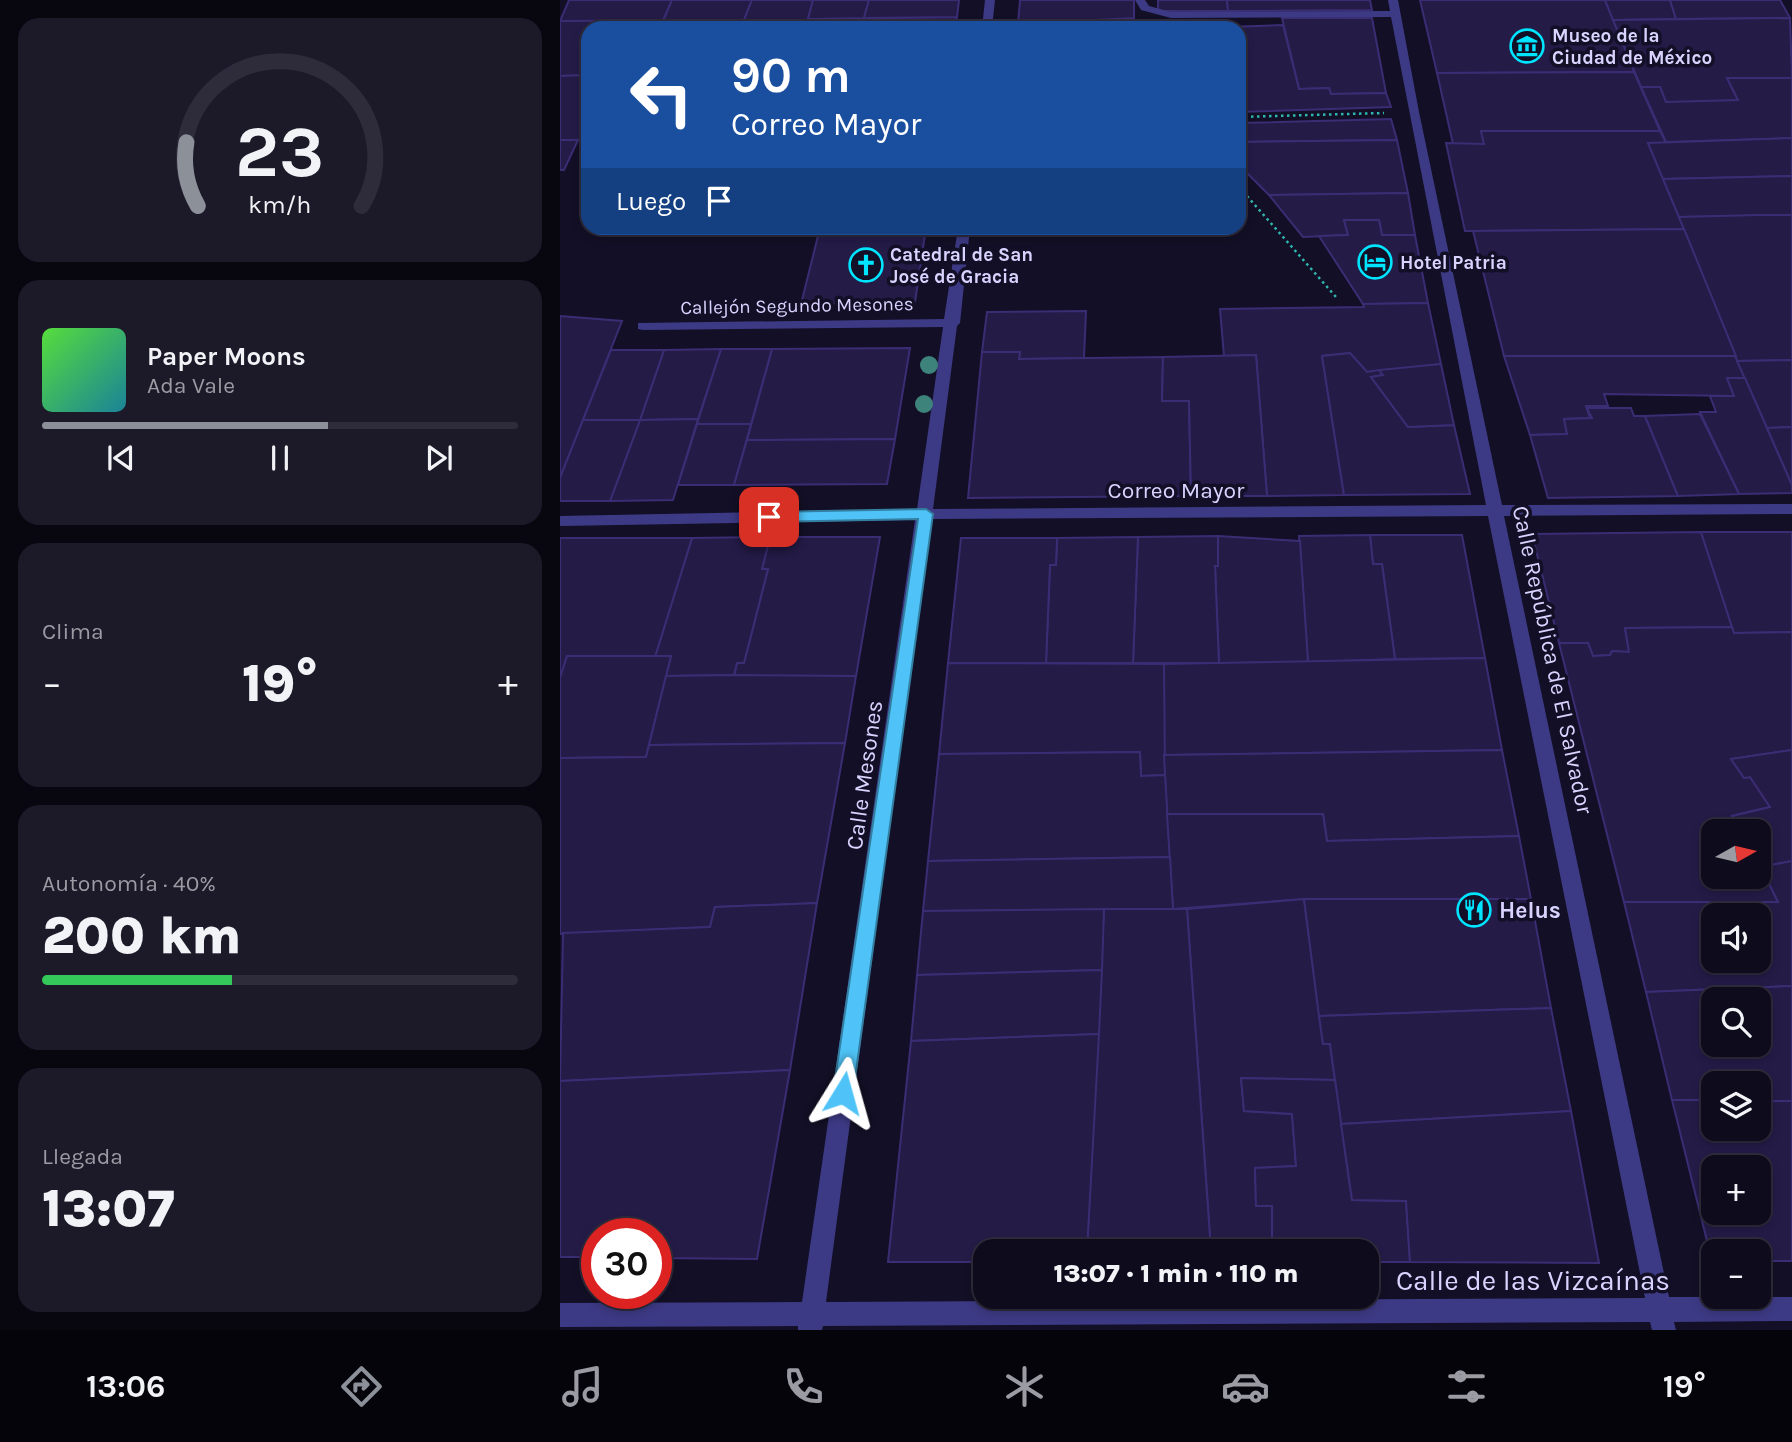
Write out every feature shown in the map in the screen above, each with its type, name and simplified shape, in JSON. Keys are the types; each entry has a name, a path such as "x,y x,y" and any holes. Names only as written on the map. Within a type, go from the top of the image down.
{"street":[{"path":"988,21 990,0"},
{"path":"1140,0 1145,8 1171,15 1396,14"},
{"name":"Calle República de El Salvador","path":"1393,0 1413,112 1662,1320"},
{"name":"Calle Mesones","path":"811,1322 953,323 963,235"},
{"name":"Callejón Segundo Mesones","path":"643,326 953,323"},
{"name":"Correo Mayor","path":"560,521 926,514 1792,509"},
{"name":"Calle de las Vizcaínas","path":"560,1315 811,1322 1662,1320 1792,1309"}],"path":[{"path":"1246,117 1413,112"},
{"path":"1246,195 1336,297"}],"building":[{"path":"569,0 672,0 663,21 560,21"},
{"path":"672,0 752,0 744,20 663,21"},
{"path":"752,0 813,0 808,19 957,17 956,21 718,21 744,20"},
{"path":"813,0 869,0 864,18 808,19"},
{"path":"869,0 959,0 957,17 864,18"},
{"path":"1020,0 1134,0 1134,18 1018,21"},
{"path":"1158,0 1227,0 1228,11 1158,11"},
{"path":"1227,0 1370,0 1372,10 1228,11"},
{"name":"Museo de la Ciudad de México","path":"1420,0 1605,0 1634,72 1437,73"},
{"path":"1605,0 1670,0 1676,19 1613,20"},
{"path":"1670,0 1780,0 1790,18 1676,19"},
{"path":"1282,18 1372,18 1386,93 1331,94 1329,88 1299,89"},
{"path":"1790,18 1792,78 1727,78 1738,100 1682,103 1666,102 1660,87 1641,87 1613,20"},
{"path":"718,20 581,21 581,75 560,76 560,21"},
{"path":"1283,25 1299,89 1329,88 1331,94 1386,93 1391,107 1246,112 1246,26"},
{"path":"1634,72 1660,131 1481,131 1484,144 1453,144 1437,73"},
{"path":"581,75 581,140 560,140 560,76"},
{"path":"1727,78 1792,78 1792,138 1666,142 1641,87 1660,87 1666,102 1738,100"},
{"path":"1391,119 1397,140 1246,142 1246,123"},
{"path":"1481,131 1660,131 1666,143 1648,143 1684,229 1465,231 1446,143 1484,144"},
{"path":"1792,138 1792,176 1663,179 1648,143"},
{"path":"560,140 578,140 564,170 560,170"},
{"path":"1397,140 1408,193 1269,195 1246,172 1246,142"},
{"path":"1792,176 1792,215 1679,217 1663,179"},
{"path":"1408,193 1415,235 1382,235 1379,220 1344,220 1348,235 1303,237 1269,195"},
{"path":"1792,215 1792,360 1737,361 1679,217"},
{"path":"1344,220 1379,220 1382,235 1415,235 1428,303 1363,304 1319,236 1348,235"},
{"path":"1684,229 1736,356 1504,356 1473,231"},
{"name":"Catedral de San José de Gracia","path":"818,235 925,235 915,302 801,304"},
{"path":"1428,303 1441,364 1367,372 1350,353 1322,356 1344,495 1267,496 1256,355 1224,356 1220,309 1364,307 1363,304"},
{"path":"1086,311 1084,358 1019,359 1020,352 982,352 987,312"},
{"path":"560,316 622,321 560,478"},
{"path":"910,348 895,439 747,440 772,349"},
{"path":"721,349 772,349 751,424 697,424"},
{"path":"721,349 698,419 640,420 664,350"},
{"path":"611,350 664,350 640,420 583,420"},
{"path":"982,352 1020,352 1019,359 1163,357 1162,401 1189,401 1191,496 968,498"},
{"path":"1350,353 1367,372 1379,370 1383,375 1371,377 1408,427 1454,425 1470,494 1344,495 1322,356"},
{"path":"1256,355 1267,496 1191,496 1189,401 1162,401 1163,357"},
{"path":"1504,356 1735,356 1745,378 1727,378 1734,396 1604,394 1608,406 1586,406 1590,418 1564,419 1567,434 1530,435"},
{"path":"1792,360 1792,427 1767,428 1737,361"},
{"path":"1441,364 1454,425 1408,427 1371,377 1383,375 1379,370"},
{"path":"1727,378 1745,378 1792,485 1792,493 1739,494 1700,412 1716,412 1710,396 1734,396"},
{"path":"1587,408 1631,408 1634,416 1645,416 1678,496 1548,498 1530,435 1567,434 1564,419 1592,418"},
{"path":"1700,414 1739,494 1678,496 1645,416"},
{"path":"698,419 673,500 610,501 640,420"},
{"path":"583,420 640,420 610,501 560,501 560,478"},
{"path":"697,424 751,424 734,485 678,485"},
{"path":"1792,427 1792,485 1767,428"},
{"path":"895,439 887,484 734,485 747,440"},
{"path":"1701,532 1732,627 1625,628 1629,652 1612,651 1610,655 1593,656 1588,643 1559,643 1532,534"},
{"path":"1701,532 1792,532 1792,632 1734,633"},
{"path":"1370,535 1462,535 1485,658 1395,659 1382,564 1373,564"},
{"path":"1370,535 1373,564 1382,564 1395,659 1308,662 1299,536"},
{"path":"1218,536 1300,541 1308,662 1219,663 1215,566 1218,566"},
{"path":"1218,536 1218,566 1215,566 1219,663 1133,663 1138,537"},
{"path":"770,537 880,537 856,676 734,676 737,663 744,663 768,569 762,569"},
{"path":"770,537 762,569 768,569 744,663 737,663 734,675 666,676 671,656 655,657 692,538"},
{"path":"1138,537 1133,663 1046,663 1050,565 1056,565 1057,538"},
{"path":"560,538 692,538 655,657 567,656 560,678"},
{"path":"961,538 1057,538 1056,565 1050,565 1046,663 948,663"},
{"path":"1732,627 1734,633 1792,632 1792,750 1731,759 1744,778 1750,777 1770,807 1732,816 1734,819 1701,819 1701,889 1771,888 1778,902 1624,902 1559,643 1588,643 1593,656 1610,655 1612,651 1629,652 1625,628"},
{"path":"567,656 671,656 646,757 560,758 560,678"},
{"path":"1485,658 1502,750 1164,755 1164,664"},
{"path":"948,663 1164,664 1165,775 1141,776 1140,752 939,754"},
{"path":"666,676 856,676 845,743 649,745"},
{"path":"845,743 817,903 715,907 710,927 560,934 560,758 646,757 649,745"},
{"path":"1502,750 1519,836 1327,841 1323,814 1167,814 1164,755"},
{"path":"1792,750 1792,861 1771,865 1771,819 1734,819 1732,816 1770,807 1750,777 1744,778 1731,759"},
{"path":"1140,752 1141,776 1165,775 1170,857 928,861 939,754"},
{"path":"1167,814 1323,814 1327,841 1519,836 1531,899 1304,899 1173,909"},
{"path":"1170,857 1173,909 923,911 928,861"},
{"path":"1792,861 1792,986 1701,987 1701,990 1646,992 1624,902 1778,902 1771,888 1771,865"},
{"path":"1304,899 1323,1044 1330,1044 1335,1080 1241,1078 1244,1111 1292,1114 1296,1166 1255,1168 1256,1206 1272,1206 1272,1239 1210,1239 1187,909"},
{"path":"1304,899 1531,899 1551,1008 1319,1016"},
{"path":"817,903 790,1070 560,1081 563,933 710,927 715,907"},
{"path":"1104,909 1187,909 1210,1239 1088,1239"},
{"path":"1104,909 1102,970 917,975 923,911"},
{"path":"1102,970 1099,1034 911,1041 917,975"},
{"path":"1792,986 1792,1101 1771,1101 1771,1071 1701,1071 1701,1100 1672,1100 1646,992 1701,990 1701,1057 1771,1057 1771,987 1768,987"},
{"path":"1551,1008 1571,1111 1341,1124 1330,1044 1323,1044 1319,1016"},
{"path":"1099,1034 1088,1239 973,1239 973,1262 888,1262 911,1041"},
{"path":"790,1070 757,1259 672,1258 672,1218 581,1218 581,1257 560,1257 560,1081"},
{"path":"1241,1078 1335,1080 1352,1200 1406,1201 1410,1262 1379,1262 1379,1239 1272,1239 1272,1206 1256,1206 1255,1168 1296,1166 1292,1114 1244,1111"},
{"path":"1672,1100 1701,1100 1701,1141 1771,1141 1771,1101 1792,1101 1792,1261 1771,1261 1771,1239 1707,1239 1703,1225 1771,1225 1771,1155 1701,1155 1701,1217"},
{"path":"1571,1111 1599,1263 1410,1262 1406,1201 1352,1200 1341,1124"}],"place":[{"name":"Museo de la Ciudad de México","path":"1527,46"},
{"name":"Hotel Patria","path":"1375,262"},
{"name":"Catedral de San José de Gracia","path":"866,265"},
{"name":"Helus","path":"1474,910"}],"route":[{"path":"769,517 926,514 843,1093"}]}
